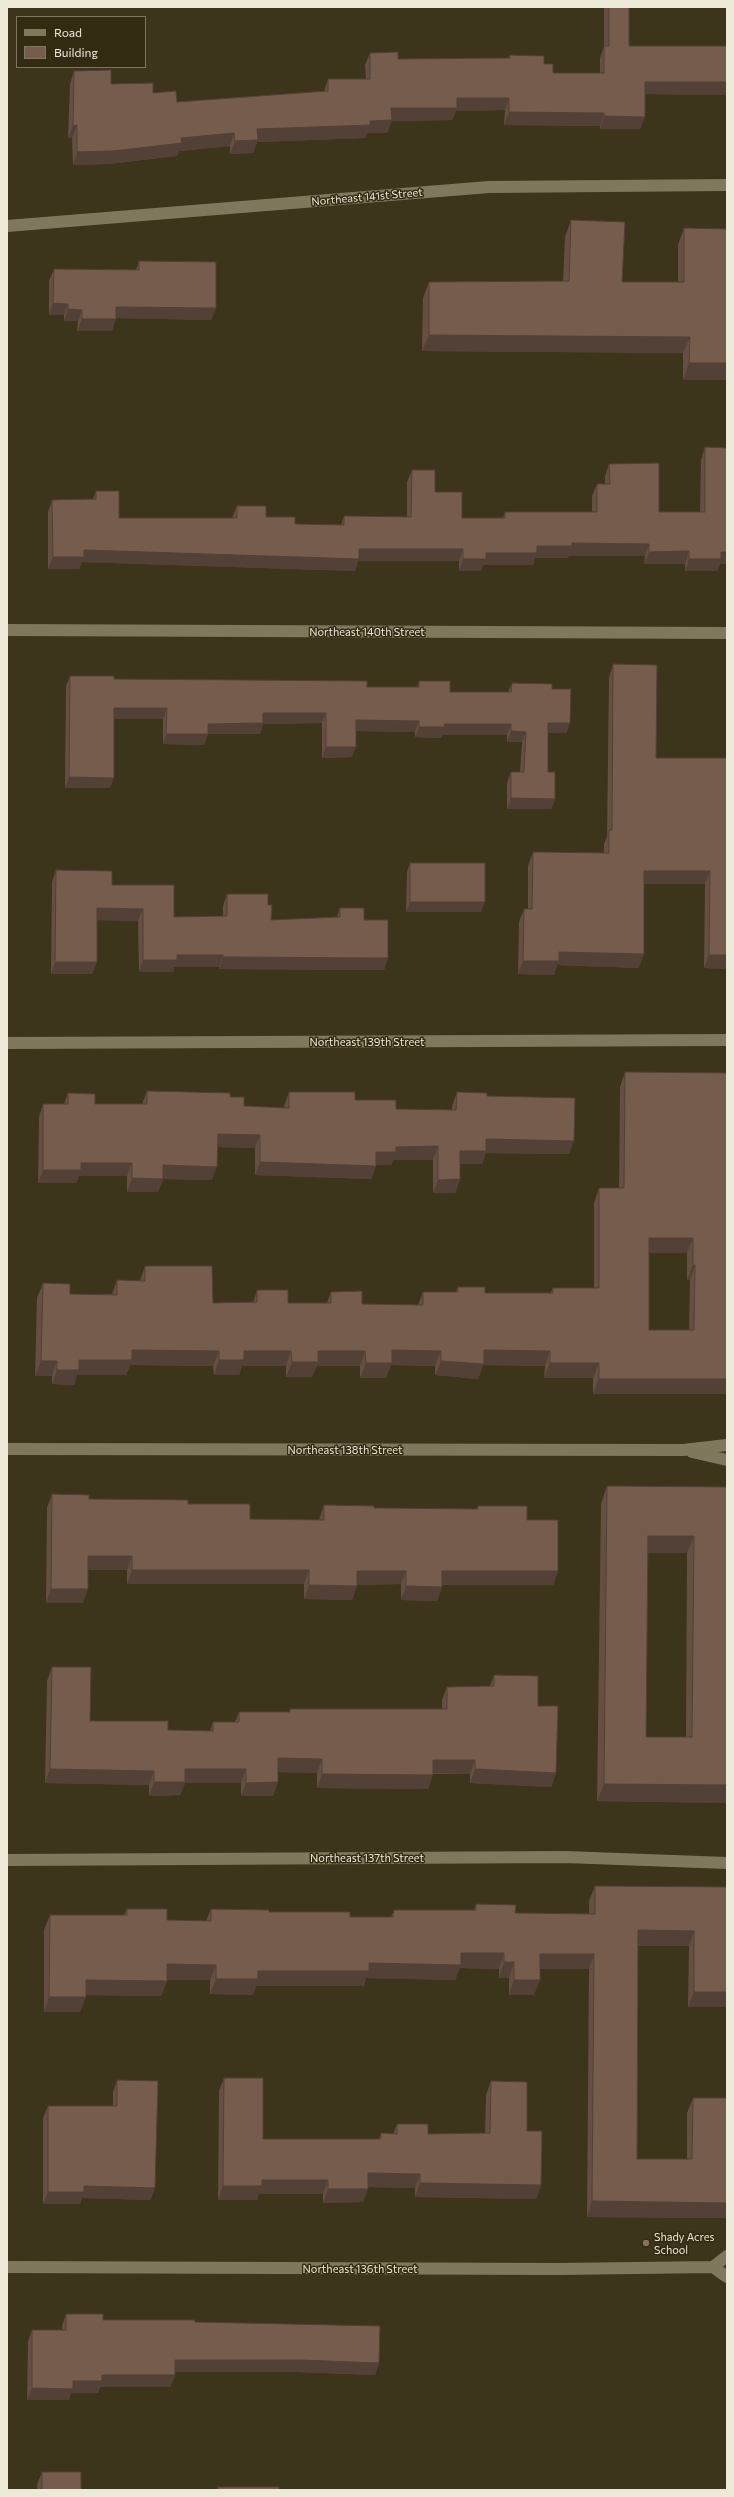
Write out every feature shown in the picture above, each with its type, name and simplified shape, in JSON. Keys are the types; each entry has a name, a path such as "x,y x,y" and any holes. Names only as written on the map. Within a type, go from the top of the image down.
{"street":[{"name":"Northeast 141st Street","path":"7,226 489,187 727,185"},
{"name":"Northeast 140th Street","path":"7,630 727,633"},
{"name":"Northeast 139th Street","path":"7,1043 727,1040"},
{"name":"Northeast 138th Street","path":"7,1449 683,1450 727,1445"},
{"name":"Northeast 138th Street","path":"683,1450 727,1460"},
{"name":"Northeast 137th Street","path":"7,1860 565,1857 727,1862"},
{"path":"727,2256 713,2267 727,2277"},
{"name":"Northeast 136th Street","path":"7,2267 558,2270 713,2267"}],"building":[{"path":"609,7 629,7 629,46 727,46 727,82 645,82 645,117 604,116 604,113 509,112 509,98 457,98 457,108 391,108 392,120 370,121 370,125 257,129 258,140 235,141 234,133 181,138 182,143 113,151 77,152 77,125 73,126 74,71 111,70 111,84 153,83 153,93 176,91 177,102 328,91 328,79 370,79 370,53 398,52 398,59 510,58 510,55 544,56 544,64 553,64 553,73 604,73 604,46 609,46"},
{"path":"571,220 625,222 622,282 684,282 684,228 727,229 727,363 689,363 690,337 429,335 429,282 569,281"},
{"path":"139,261 216,262 216,308 116,307 116,319 82,319 82,310 68,309 68,304 53,303 54,269 139,270"},
{"path":"705,447 727,448 727,552 721,552 721,559 689,559 689,551 649,552 649,544 572,543 572,546 537,546 537,553 486,553 486,559 463,559 463,549 359,549 359,559 84,550 84,557 53,557 52,500 96,499 96,491 119,491 119,518 237,518 237,506 266,506 266,517 295,517 295,524 344,525 344,516 411,517 412,470 435,470 435,492 462,492 462,518 505,518 505,512 597,512 597,484 610,484 609,464 659,463 659,512 705,512"},
{"path":"613,664 657,665 656,758 727,758 727,955 709,955 710,871 644,871 644,954 559,952 559,961 523,961 524,909 532,909 533,852 609,853 609,830 612,830"},
{"path":"70,676 114,676 114,679 367,681 367,687 419,687 419,681 450,681 450,692 511,692 512,683 552,684 552,689 571,689 570,723 548,723 548,772 555,772 555,799 511,798 511,772 524,772 526,732 511,731 511,724 444,724 445,727 419,727 419,721 356,720 356,747 326,747 326,713 263,713 263,723 208,724 208,734 166,734 167,708 114,708 114,778 69,777"},
{"path":"410,863 485,863 485,902 410,902"},
{"path":"56,870 112,871 112,885 174,885 174,917 227,916 227,894 268,894 268,905 272,905 271,920 340,917 340,908 364,908 364,920 388,920 388,958 223,957 223,955 177,955 177,960 143,960 143,909 97,908 97,962 55,962"},
{"path":"625,1072 727,1073 727,1379 599,1379 599,1363 550,1363 550,1351 484,1350 484,1364 441,1361 441,1351 392,1350 392,1363 366,1363 365,1351 318,1351 318,1362 292,1362 291,1351 244,1351 244,1360 219,1360 219,1351 132,1350 132,1360 79,1360 79,1370 57,1370 57,1361 41,1361 43,1283 70,1284 70,1294 117,1295 117,1280 145,1281 145,1266 212,1266 213,1303 257,1302 257,1290 288,1290 288,1303 331,1303 331,1292 362,1291 362,1304 423,1305 423,1292 458,1292 458,1287 485,1287 485,1293 553,1293 553,1288 599,1288 599,1188 624,1188","holes":["649,1238 693,1238 693,1265 695,1265 694,1330 649,1330"]},
{"path":"147,1091 230,1093 230,1097 244,1097 244,1106 289,1108 289,1092 355,1092 355,1100 396,1100 396,1109 456,1110 457,1092 487,1093 487,1096 575,1098 574,1141 486,1139 486,1151 460,1151 460,1179 438,1180 438,1146 396,1147 396,1152 376,1152 376,1166 260,1162 260,1135 218,1134 217,1167 163,1165 163,1179 132,1178 132,1163 81,1163 81,1170 43,1170 43,1104 68,1104 68,1093 95,1094 95,1104 147,1104"},
{"path":"607,1486 727,1487 727,1785 604,1784","holes":["648,1536 694,1536 692,1737 646,1737"]},
{"path":"52,1494 89,1495 89,1499 188,1500 188,1504 250,1504 250,1519 324,1520 324,1505 374,1506 374,1508 478,1509 478,1506 527,1506 527,1520 558,1520 558,1571 442,1571 442,1587 406,1586 406,1571 357,1571 357,1586 309,1585 309,1570 132,1570 132,1556 88,1556 88,1589 51,1589"},
{"path":"52,1667 91,1667 90,1721 168,1721 168,1730 213,1731 213,1722 239,1722 239,1712 290,1712 290,1709 447,1709 447,1687 494,1686 494,1675 538,1676 538,1706 558,1706 556,1773 475,1769 475,1760 433,1760 433,1775 322,1774 322,1759 278,1758 278,1782 246,1783 246,1769 185,1769 185,1782 154,1782 154,1771 50,1769"},
{"path":"595,1886 727,1887 727,1992 694,1992 694,1931 638,1930 637,2159 692,2159 693,2098 727,2098 727,2203 592,2201 594,1954 540,1954 540,1980 514,1980 514,1962 504,1962 504,1953 461,1953 461,1965 369,1963 369,1971 258,1971 258,1979 216,1979 216,1965 167,1964 167,1981 86,1980 86,1997 49,1997 50,1915 127,1915 127,1909 167,1909 167,1920 211,1921 211,1909 269,1910 269,1912 350,1912 350,1917 393,1917 394,1910 476,1910 476,1904 516,1905 515,1913 595,1914"},
{"path":"224,2078 263,2078 263,2139 381,2139 381,2133 397,2134 397,2124 428,2124 428,2134 490,2133 491,2081 527,2082 527,2131 542,2131 541,2185 420,2183 420,2174 368,2173 368,2189 328,2189 328,2180 262,2180 262,2186 223,2186"},
{"path":"117,2080 158,2081 155,2188 84,2186 84,2192 48,2192 48,2106 117,2106"},
{"path":"66,2314 103,2314 103,2320 195,2320 195,2322 380,2326 379,2363 301,2360 175,2360 175,2375 102,2375 102,2381 73,2381 73,2389 32,2388 32,2330 66,2330"},
{"path":"42,2472 81,2472 81,2490 42,2490"},
{"path":"218,2487 279,2487 279,2490 218,2490"}],"place":[{"name":"Shady Acres School","path":"646,2243"}]}
